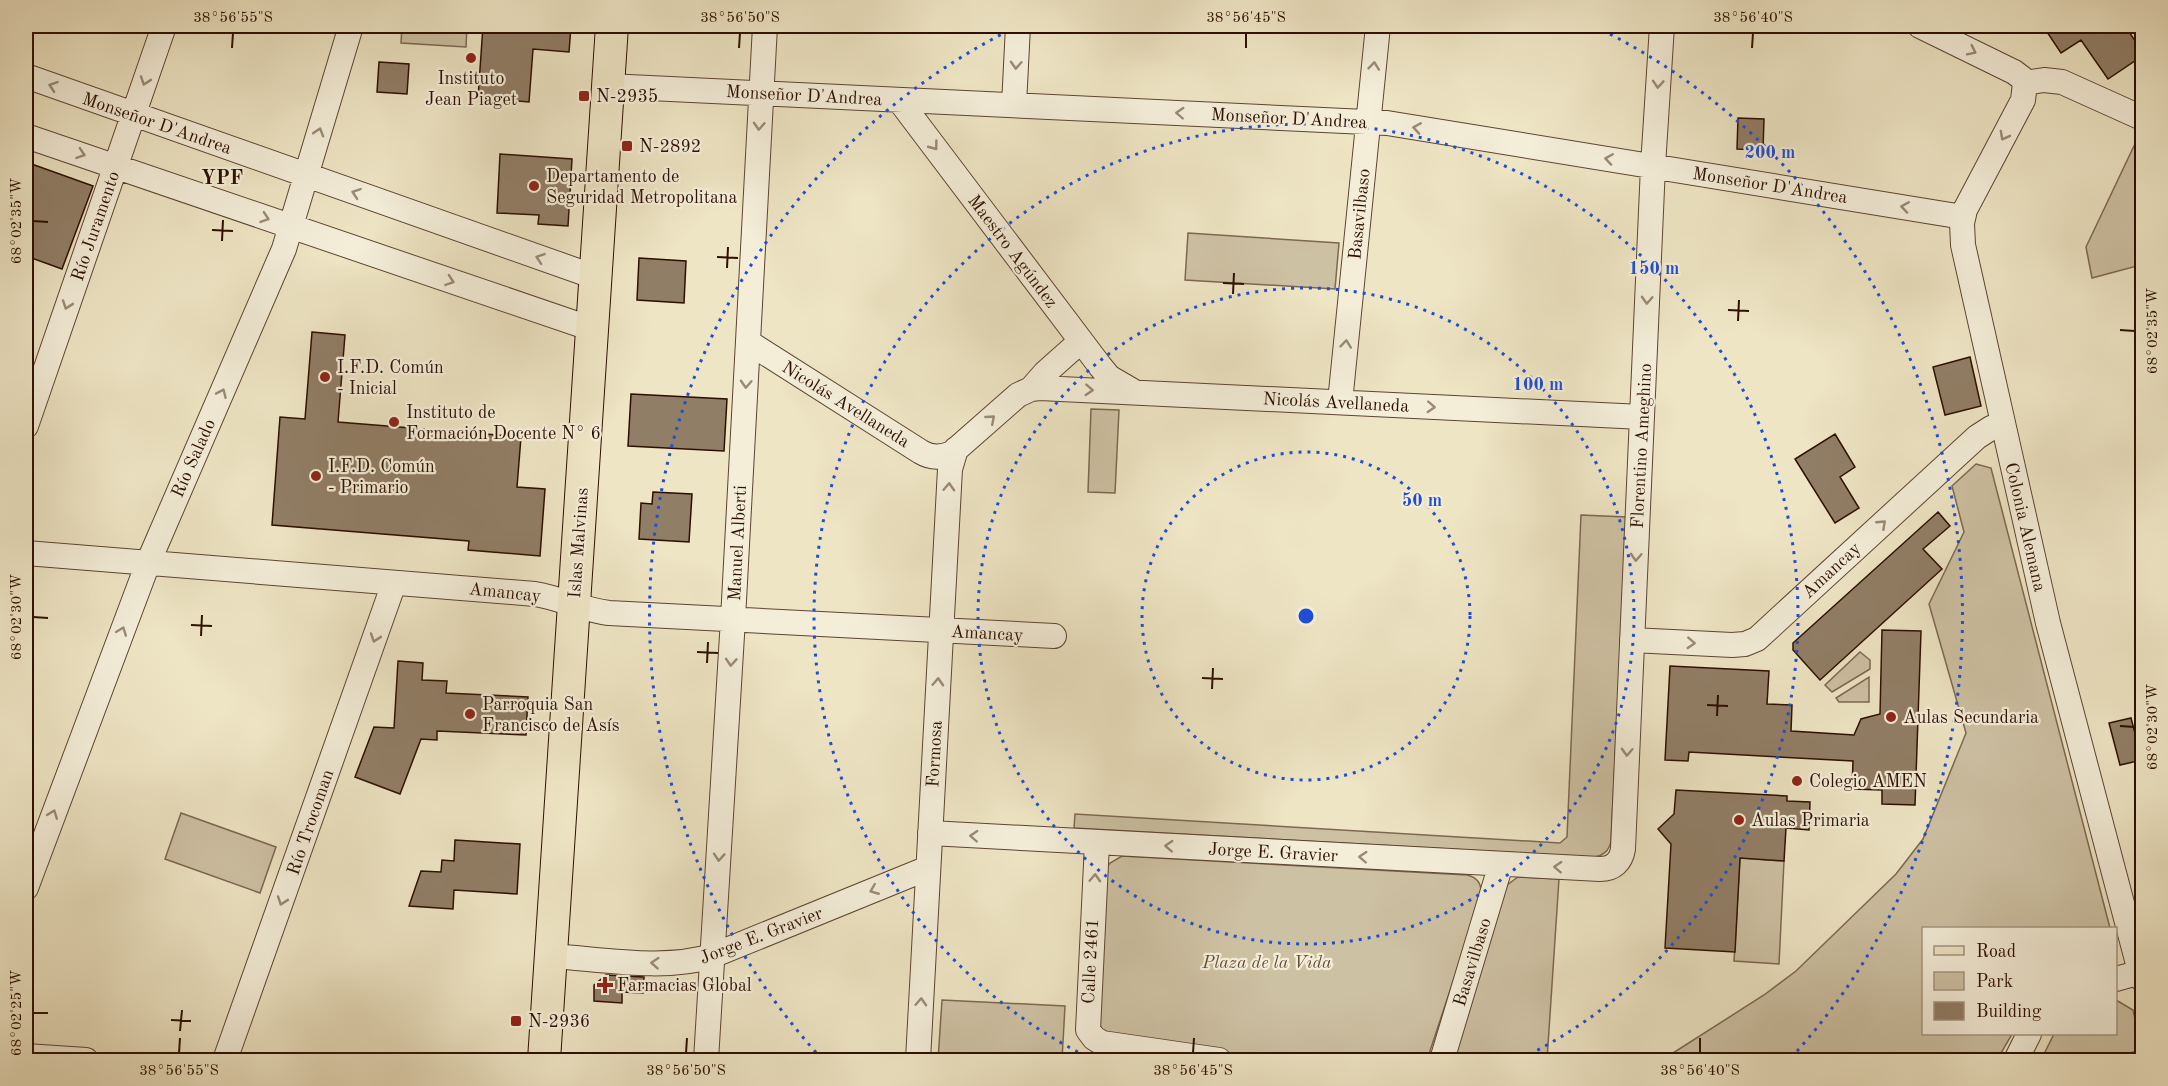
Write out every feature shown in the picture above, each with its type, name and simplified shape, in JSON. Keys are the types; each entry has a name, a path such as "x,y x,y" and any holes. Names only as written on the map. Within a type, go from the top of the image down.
{"main road":[{"name":"Islas Malvinas","path":"544,1060 612,26"}],"street":[{"name":"Río Juramento","path":"26,426 164,26"},
{"name":"Río Salado","path":"26,888 148,562 270,284 291,227 351,26"},
{"name":"Manuel Alberti","path":"706,1060 733,619 765,26"},
{"path":"1014,105 1017,26"},
{"name":"Basavilbaso","path":"1340,402 1378,26"},
{"name":"Florentino Ameghino","path":"1616,865 1623,849 1653,166 1662,26"},
{"path":"1920,26 2014,72 2025,83 2044,80 2062,82 2142,118"},
{"name":"Monseñor D'Andrea","path":"26,76 595,277"},
{"name":"Colonia Alemana","path":"2025,83 2023,100 1971,197 1963,217 1963,244 2052,638 2140,962"},
{"name":"Monseñor D'Andrea","path":"608,86 1368,122 1963,217"},
{"name":"Maestro Agúndez","path":"899,100 1110,377 1135,392"},
{"path":"26,136 592,328"},
{"path":"956,449 1018,395 1031,389 1081,341"},
{"name":"Nicolás Avellaneda","path":"748,342 924,454 943,456 956,449"},
{"name":"Nicolás Avellaneda","path":"1031,389 1642,417"},
{"name":"Amancay","path":"1632,640 1732,645 1745,644 1757,639 1977,437 2003,423"},
{"name":"Formosa","path":"918,1060 950,469 956,449"},
{"name":"Amancay","path":"26,553 535,594 609,613 1054,636"},
{"name":"Río Trocoman","path":"225,1060 394,583"},
{"name":"Jorge E. Gravier","path":"930,833 1600,870 1616,865"},
{"name":"Calle 2461","path":"1097,843 1087,1026 1094,1038 1111,1053"},
{"name":"Basavilbaso","path":"1442,1060 1501,864"},
{"name":"Jorge E. Gravier","path":"551,956 668,963 691,962 712,956 928,868"},
{"path":"2117,978 2140,962"},
{"path":"2016,1060 2028,1035"},
{"path":"1111,1053 1220,1060"},
{"path":"26,1056 86,1060"}],"green space":[{"path":"402,26 467,26 466,47 401,43"},
{"path":"2142,129 2137,266 2092,278 2086,247"},
{"path":"1188,233 1339,243 1335,289 1185,280"},
{"path":"1091,409 1119,410 1115,493 1088,492"},
{"path":"1976,464 1991,468 2110,927 1922,927 1922,1035 2011,1035 1997,1060 1654,1060 1673,1053 1764,995 1796,971 1896,874 1923,839 1966,733 1929,604 1964,532 1952,486"},
{"path":"1581,515 1627,517 1611,840 1609,847 1602,855 1591,857 1074,828 1075,814 1560,843 1567,837"},
{"path":"1860,652 1870,660 1870,669 1832,692 1825,685"},
{"path":"1869,677 1869,702 1839,702 1836,698"},
{"path":"181,813 276,847 260,893 165,859"},
{"name":"Plaza de la Vida","path":"1122,856 1467,875 1477,880 1481,889 1481,897 1427,1060 1253,1060 1101,1033 1096,1021 1105,870 1110,863"},
{"path":"1740,858 1784,861 1779,964 1734,961"},
{"path":"1518,877 1559,879 1547,1060 1454,1060 1507,885"},
{"path":"942,1000 1065,1006 1062,1060 938,1060"},
{"path":"2117,1001 2133,1010 2142,1050 2099,1060 2041,1060 2054,1035 2117,1035"}],"building":[{"path":"483,26 571,26 569,52 533,49 529,102 478,98"},
{"path":"2043,26 2125,26 2142,51 2142,56 2108,79 2081,40 2061,53"},
{"path":"379,62 409,64 407,94 377,92"},
{"path":"1738,118 1764,119 1763,150 1737,149"},
{"name":"Departamento de Seguridad Metropolitana","path":"500,154 572,159 568,226 538,224 539,215 497,213"},
{"path":"26,162 93,186 62,269 26,256"},
{"path":"639,258 686,261 684,303 637,300"},
{"path":"312,332 345,335 338,422 521,437 517,487 545,489 540,556 468,550 469,541 272,525 280,417 305,419"},
{"path":"1970,357 1981,406 1945,415 1933,367"},
{"path":"631,394 727,399 724,451 628,446"},
{"path":"1835,434 1855,467 1840,477 1859,508 1835,523 1795,459"},
{"path":"653,492 692,494 689,542 639,539 641,503 652,504"},
{"path":"1938,512 1950,526 1923,549 1942,569 1820,680 1793,650 1793,643"},
{"path":"1882,630 1921,631 1915,805 1882,804 1882,790 1852,789 1853,761 1689,752 1688,761 1665,760 1670,666 1769,671 1767,704 1792,705 1791,731 1854,735 1861,719 1880,714"},
{"path":"398,661 423,663 422,680 447,681 446,693 528,697 526,735 437,731 437,740 421,739 400,794 355,777 374,727 394,728"},
{"path":"2131,718 2142,760 2120,765 2109,723"},
{"path":"1676,790 1787,796 1787,801 1810,802 1809,830 1786,828 1784,861 1740,858 1735,952 1665,948 1671,844 1658,829 1674,814"},
{"path":"455,840 520,844 517,894 454,890 453,909 409,906 421,871 441,872 442,860 454,861"},
{"path":"606,975 644,977 643,993 622,992 622,1003 594,1001 594,985"}],"place":[{"name":"Instituto Jean Piaget","path":"471,58"},
{"name":"N-2935","path":"584,96"},
{"name":"N-2892","path":"627,146"},
{"name":"Departamento de Seguridad Metropolitana","path":"534,186"},
{"name":"I.F.D. Común - Inicial","path":"325,377"},
{"name":"Instituto de Formación Docente N° 6","path":"394,422"},
{"name":"I.F.D. Común - Primario","path":"316,476"},
{"name":"Parroquia San Francisco de Asís","path":"470,714"},
{"name":"Aulas Secundaria","path":"1891,717"},
{"name":"Colegio AMEN","path":"1797,781"},
{"name":"Aulas Primaria","path":"1739,820"},
{"name":"Farmacias Global","path":"605,985"},
{"name":"N-2936","path":"516,1021"}],"district":[{"name":"YPF","path":"222,177"}]}
